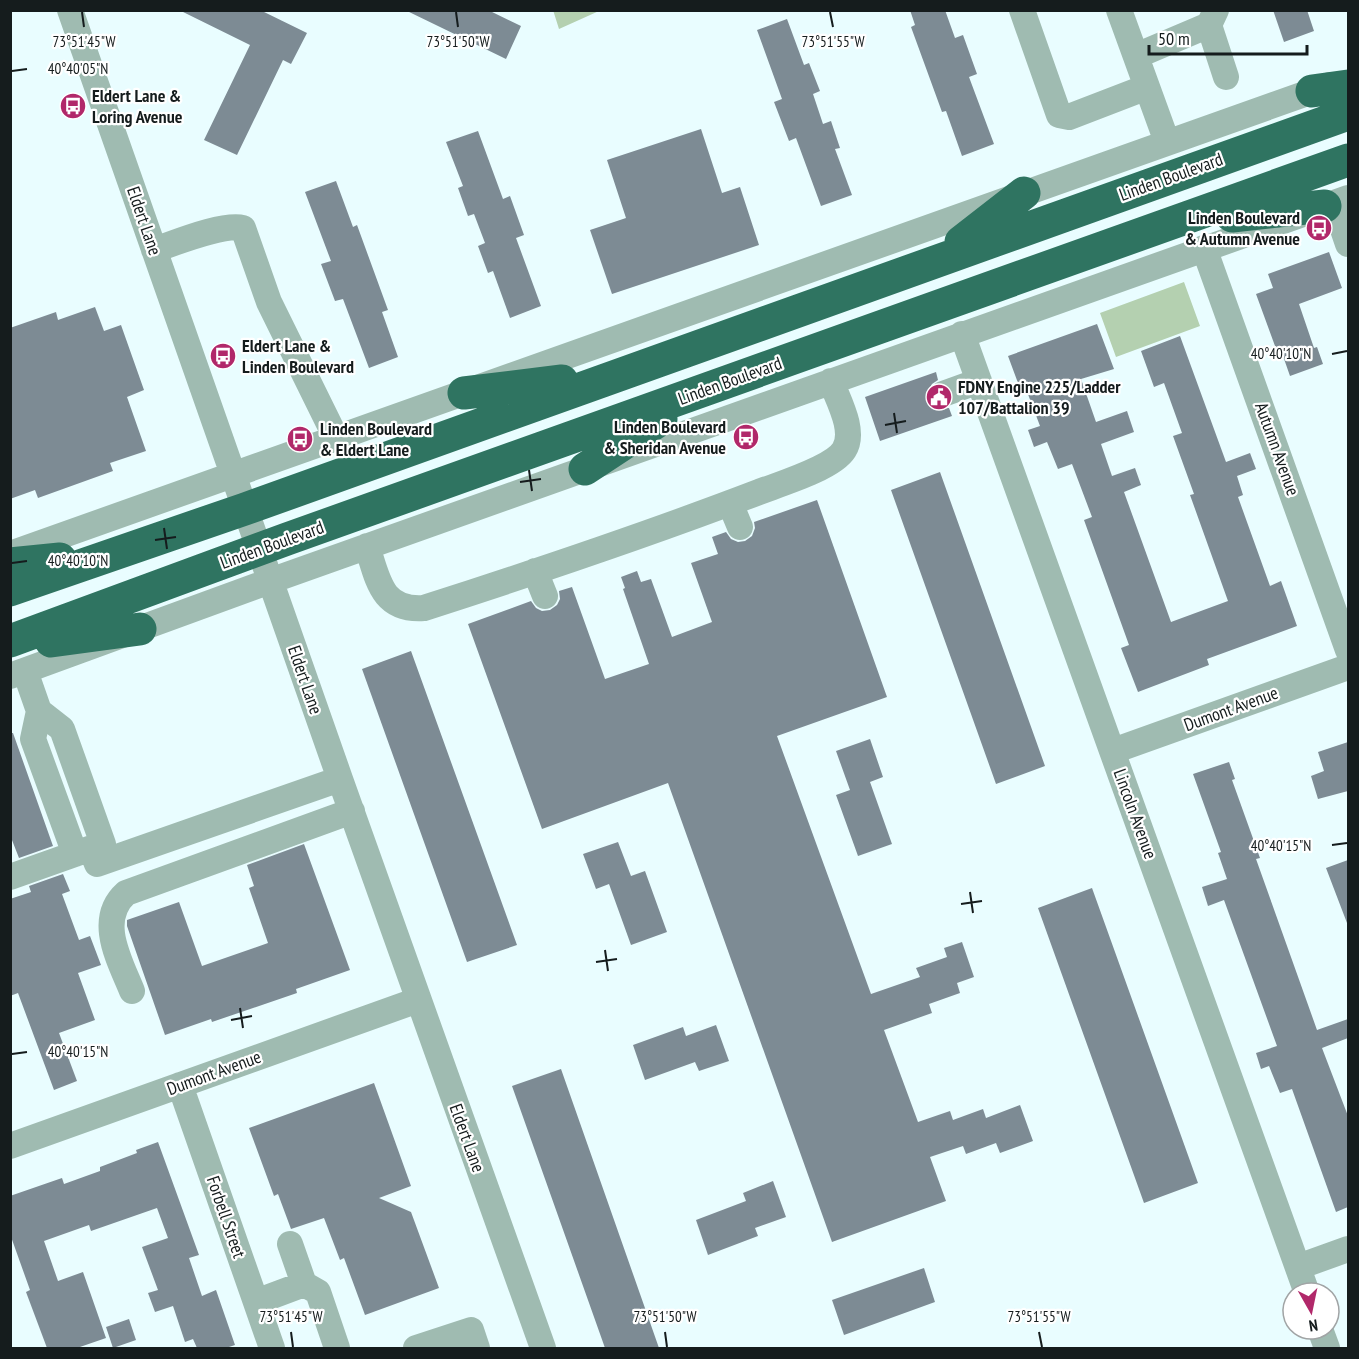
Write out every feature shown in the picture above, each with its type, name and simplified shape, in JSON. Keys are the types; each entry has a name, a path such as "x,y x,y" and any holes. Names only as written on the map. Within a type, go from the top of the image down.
{"highway":[{"path":"1312,92 1348,86"},
{"name":"Linden Boulevard","path":"10,590 1348,114"},
{"name":"Linden Boulevard","path":"14,659 259,549 1348,160"},
{"path":"935,261 1024,193"},
{"path":"1176,222 1336,202"},
{"path":"464,393 620,374"},
{"path":"585,469 706,390"},
{"path":"10,564 119,552"},
{"path":"14,659 140,629"}],"street":[{"name":"Eldert Lane","path":"70,10 418,1000 543,1348"},
{"path":"1022,10 1059,115 1069,117 1147,87"},
{"path":"1119,10 1167,142"},
{"path":"1136,56 1212,18 1226,77"},
{"name":"Linden Boulevard","path":"10,554 1348,79"},
{"path":"1336,202 1348,244"},
{"name":"Linden Boulevard","path":"140,629 270,580 1336,202"},
{"path":"154,250 224,227 243,228 269,302 336,438"},
{"name":"Autumn Avenue","path":"1204,248 1348,651"},
{"name":"Lincoln Avenue","path":"962,334 1303,1281"},
{"path":"367,546 383,590 395,604 405,608 424,608 730,503 812,471 830,463 843,453 849,437 831,381"},
{"path":"944,394 979,381"},
{"path":"730,503 740,527"},
{"path":"535,571 545,596"},
{"path":"14,659 39,711 33,739 83,851 97,864 340,779"},
{"name":"Dumont Avenue","path":"1113,752 1348,667"},
{"path":"132,991 113,942 111,930 115,907 126,893 352,812"},
{"path":"10,877 83,851"},
{"name":"Dumont Avenue","path":"10,1146 418,1000"},
{"name":"Forbell Street","path":"180,1085 272,1348"},
{"path":"290,1244 304,1284 318,1292 337,1348"},
{"path":"1298,1267 1348,1249"},
{"path":"256,1302 304,1284"},
{"path":"416,1348 471,1330 477,1348"}],"green space":[{"path":"553,10 599,10 599,11 559,29"},
{"path":"1184,282 1200,326 1116,357 1100,313"}],"building":[{"path":"179,10 260,10 307,33 291,64 283,60 237,155 204,140 250,45"},
{"path":"405,10 488,10 521,26 506,59"},
{"path":"910,10 945,10 955,38 963,35 977,74 969,77 994,144 962,156 946,111 942,112 911,27 915,25"},
{"path":"1273,10 1307,10 1314,31 1284,42"},
{"path":"787,19 804,65 809,63 820,91 813,94 823,124 831,121 840,148 835,149 852,195 821,206 796,138 789,141 774,102 782,99 757,30"},
{"path":"701,129 722,193 740,187 759,245 612,294 590,230 626,218 607,160"},
{"path":"478,131 503,199 510,196 524,235 516,238 541,306 510,318 493,271 488,273 478,246 485,243 474,214 468,216 458,188 463,186 446,142"},
{"path":"336,181 353,227 357,225 388,310 382,312 398,357 369,368 343,299 335,301 321,264 331,261 305,192"},
{"path":"1329,252 1342,288 1299,304 1314,348 1317,347 1323,364 1290,376 1283,356 1279,357 1256,294 1273,288 1268,274"},
{"path":"95,307 104,331 121,325 144,390 127,397 146,451 110,463 113,471 38,498 35,490 10,499 10,328 56,312 58,320"},
{"path":"1097,324 1114,369 1081,379 1096,422 1127,411 1134,432 1101,444 1112,476 1135,468 1141,485 1124,492 1171,622 1228,601 1190,495 1194,494 1173,436 1182,433 1164,383 1154,387 1141,351 1180,336 1226,462 1250,453 1256,469 1237,476 1243,495 1238,497 1270,586 1281,581 1297,626 1207,659 1209,665 1138,692 1121,648 1129,645 1084,520 1092,517 1072,464 1058,469 1047,442 1034,447 1028,430 1040,426 1026,389 1021,391 1008,356"},
{"path":"936,372 938,380 928,391 929,400 940,409 949,408 952,416 880,441 865,397"},
{"path":"940,472 1045,766 996,784 891,490"},
{"path":"817,500 887,697 777,736 871,994 920,977 916,968 947,957 944,948 962,942 974,977 957,983 960,993 929,1004 932,1013 884,1030 918,1122 950,1111 953,1120 983,1109 986,1118 1020,1105 1033,1141 1000,1153 996,1143 966,1154 963,1146 930,1157 946,1201 832,1242 668,783 542,829 468,624 531,601 536,608 542,611 550,610 557,605 560,599 559,591 572,587 605,679 649,664 621,577 637,571 641,582 651,579 672,637 712,622 691,563 718,554 712,537 726,532 731,539 738,542 745,541 752,536 755,528 754,522"},
{"path":"411,651 517,945 467,962 362,669"},
{"path":"10,733 13,733 53,846 19,858 10,835"},
{"path":"870,739 883,777 870,782 892,844 858,856 836,795 850,790 836,751"},
{"path":"1348,742 1348,791 1318,799 1311,776 1324,771 1318,752"},
{"path":"1229,762 1235,779 1232,780 1260,858 1256,859 1317,1030 1348,1019 1348,1038 1322,1048 1348,1116 1348,1207 1336,1212 1292,1089 1280,1093 1269,1066 1261,1069 1256,1053 1277,1046 1224,900 1208,906 1202,887 1227,879 1218,853 1221,852 1193,774"},
{"path":"618,842 631,876 645,871 667,932 631,945 609,884 596,889 583,854"},
{"path":"304,844 350,970 296,989 297,993 212,1022 211,1019 165,1035 127,926 127,920 179,902 202,966 268,943 249,888 254,886 247,865"},
{"path":"1348,860 1348,923 1347,923 1326,868"},
{"path":"63,874 70,891 62,894 79,940 90,936 101,965 78,973 95,1020 59,1033 77,1081 54,1090 18,993 10,996 10,899 31,892 29,886"},
{"path":"1092,888 1198,1183 1144,1203 1038,908"},
{"path":"716,1025 729,1061 699,1071 695,1062 645,1080 633,1045 683,1027 686,1036"},
{"path":"561,1069 659,1348 605,1348 512,1086"},
{"path":"374,1083 411,1186 379,1198 411,1212 439,1288 365,1315 344,1258 340,1260 324,1218 291,1229 278,1194 274,1196 249,1128"},
{"path":"158,1142 199,1255 189,1258 202,1296 216,1290 235,1345 226,1348 197,1348 193,1339 185,1342 173,1306 155,1312 148,1293 158,1290 142,1247 168,1238 157,1208 91,1231 89,1225 44,1241 58,1281 83,1272 106,1338 77,1348 47,1348 26,1292 30,1290 10,1234 10,1196 62,1178 64,1184 100,1171 100,1167"},
{"path":"773,1181 786,1217 755,1228 758,1236 708,1255 696,1220 746,1201 743,1193"},
{"path":"924,1268 935,1302 844,1335 832,1300"},
{"path":"129,1319 136,1340 113,1348 106,1327"}],"place":[{"name":"Eldert Lane & Loring Avenue","path":"73,106"},
{"name":"Linden Boulevard & Autumn Avenue","path":"1319,228"},
{"name":"Eldert Lane & Linden Boulevard","path":"223,356"},
{"name":"FDNY Engine 225/Ladder 107/Battalion 39","path":"939,397"},
{"name":"Linden Boulevard & Sheridan Avenue","path":"746,437"},
{"name":"Linden Boulevard & Eldert Lane","path":"300,439"}]}
